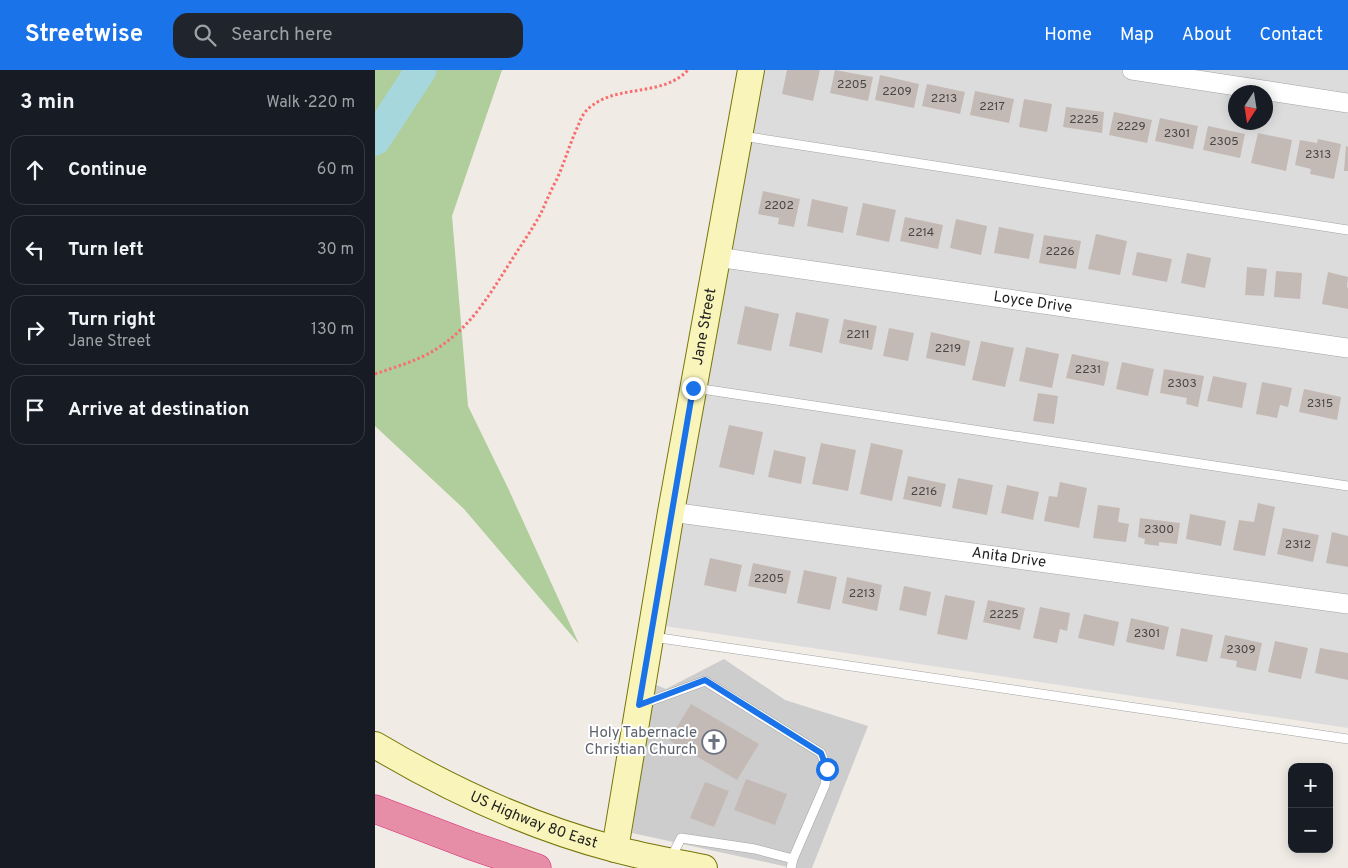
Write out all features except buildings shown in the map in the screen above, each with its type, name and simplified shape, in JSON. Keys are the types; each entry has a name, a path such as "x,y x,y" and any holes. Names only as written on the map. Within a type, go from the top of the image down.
{"highway":[{"path":"375,809 472,846 537,868"}],"street":[{"name":"Jane Street","path":"615,849 671,512 751,70"},
{"path":"1133,70 1348,103"},
{"name":"Loyce Drive","path":"717,257 1348,348"},
{"name":"Anita Drive","path":"671,512 1348,604"},
{"name":"US Highway 80 East","path":"375,745 396,758 482,801 529,821 615,849 704,868"}],"lane":[{"path":"740,136 1348,230"},
{"path":"693,388 1348,486"},
{"path":"651,637 1348,739"},
{"path":"639,705 705,680 821,753 827,769 825,785 792,863 755,849 681,838 669,861"}],"path":[{"path":"375,374 407,363 434,350 464,327 483,306 540,214 559,174 573,136 584,114 592,105 617,94 669,84 688,70"}],"shaded area":[{"path":"756,70 1348,70 1348,728 658,625"},
{"path":"724,659 785,700 868,726 812,868 793,868 632,833 651,683 666,689"}],"green space":[{"path":"375,70 502,70 452,216 468,406 508,488 579,644 464,509 375,426"}],"waterway":[{"path":"375,140 421,70"}],"place":[{"name":"Holy Tabernacle Christian Church","path":"714,742"}],"route":[{"path":"693,388 639,705 705,680 821,753 827,769"}]}
